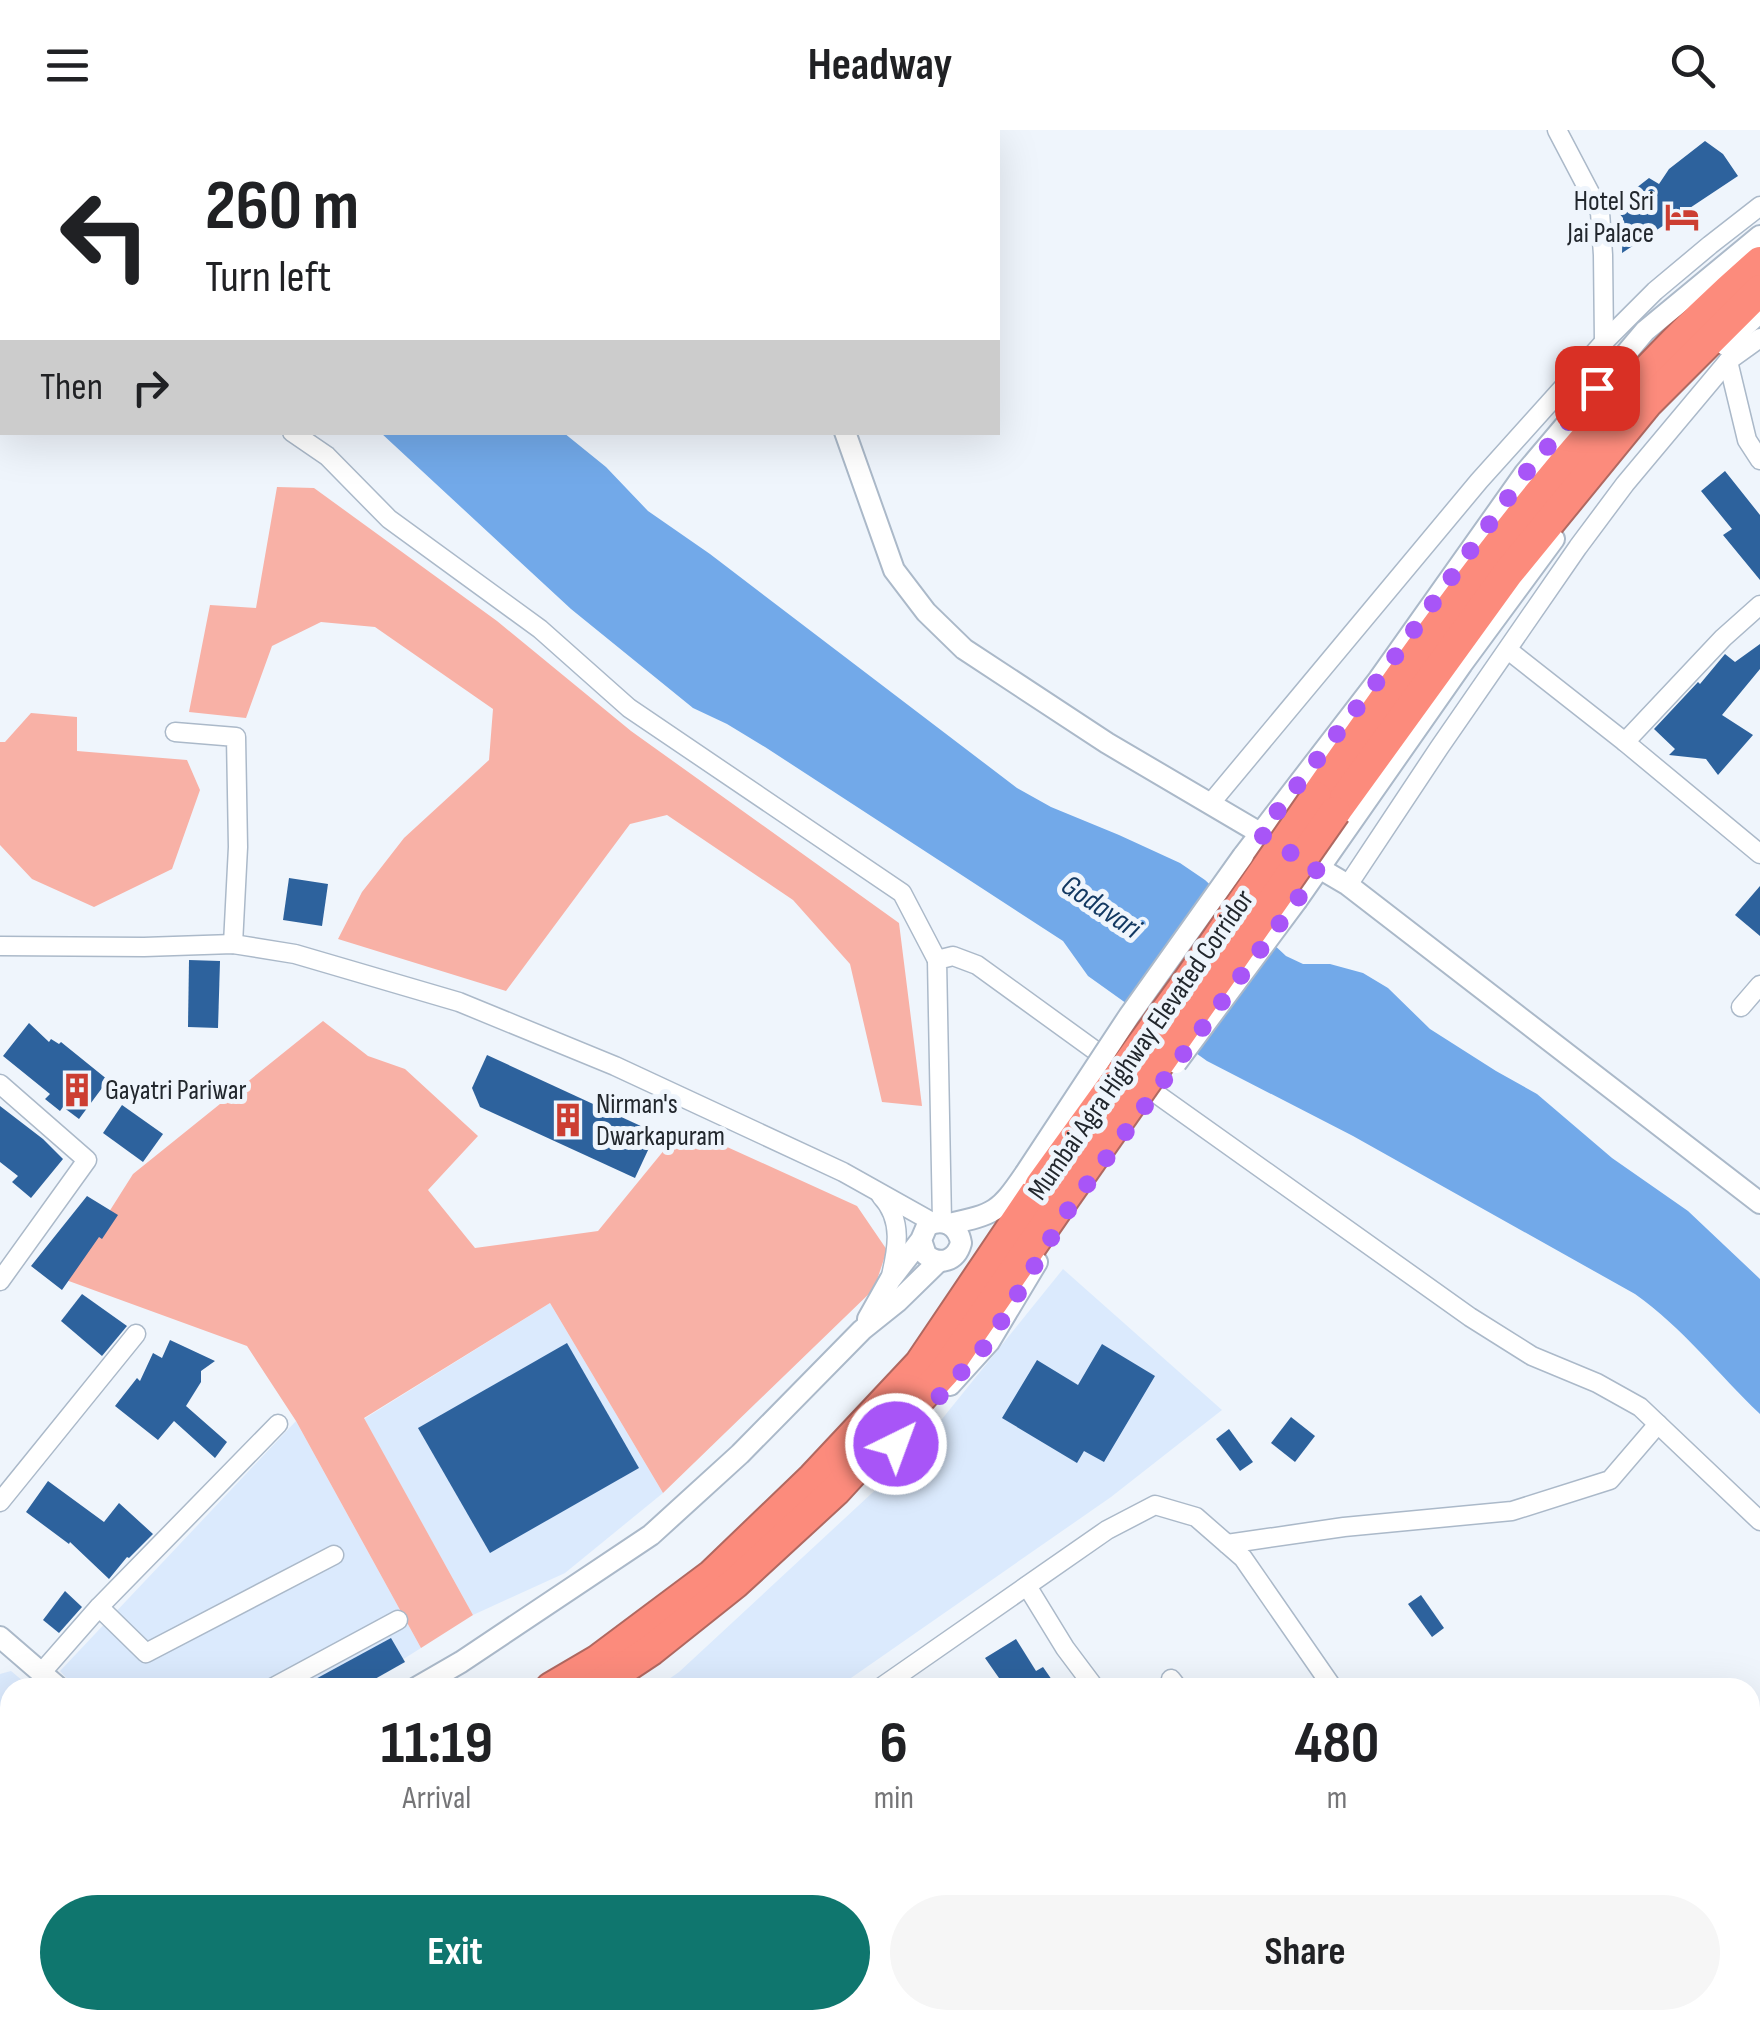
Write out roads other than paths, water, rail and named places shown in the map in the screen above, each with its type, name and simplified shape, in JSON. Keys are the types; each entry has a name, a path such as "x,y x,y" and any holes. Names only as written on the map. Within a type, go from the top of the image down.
{"highway":[{"name":"Mumbai Agra Highway Elevated Corridor","path":"568,1678 597,1661 712,1575 813,1478 920,1364 1040,1186 1492,551 1651,364 1760,262"},
{"name":"Mumbai Agra Highway Elevated Corridor","path":"609,1678 652,1650 735,1583 835,1491 944,1371 1334,812 1508,573 1647,403 1760,290"}],"street":[{"path":"1557,130 1600,212 1604,342"},
{"path":"1210,804 1479,481 1604,342 1669,279 1760,206"},
{"path":"862,1330 927,1226 980,1217 1003,1205 1129,1016 1243,856 1379,679 1525,474 1645,331 1760,236"},
{"path":"631,1678 762,1576 873,1470 989,1342 1066,1213 1297,900 1573,512 1652,415 1760,312"},
{"path":"1348,885 1578,547 1728,361 1760,338"},
{"path":"1728,361 1747,440 1760,460"},
{"path":"296,435 327,456 388,520 540,628 629,708 902,893 937,960 942,1223"},
{"path":"846,435 894,570 926,612 964,649 1106,742 1348,885 1760,1203"},
{"path":"1625,742 1723,638 1760,605"},
{"path":"1508,650 1760,854"},
{"path":"175,732 236,737 238,848 232,944"},
{"path":"0,946 232,944 295,954 460,1002 615,1066 956,1228 960,1243 954,1256 940,1261 926,1254 921,1240 894,1218"},
{"path":"937,960 953,956 977,965 1470,1317 1532,1356 1640,1407 1760,1521"},
{"path":"1741,1006 1760,984"},
{"path":"0,1084 87,1160 0,1281"},
{"path":"874,1189 890,1205 894,1218 897,1250 890,1280"},
{"path":"433,1678 651,1535 740,1454 862,1330 940,1261"},
{"path":"0,1502 136,1334"},
{"path":"42,1672 278,1424"},
{"path":"1227,1544 1344,1526 1512,1511 1610,1480 1658,1424"},
{"path":"894,1678 1108,1530 1155,1504 1196,1517 1243,1558 1326,1678"},
{"path":"100,1608 146,1654 334,1555"},
{"path":"1026,1586 1087,1678"},
{"path":"291,1678 398,1620"},
{"path":"0,1637 48,1678"}],"water":[{"name":"Godavari","path":"383,435 566,435 606,467 648,511 1017,788 1051,807 1180,863 1205,880 1286,956 1303,964 1330,964 1363,973 1388,988 1430,1029 1537,1094 1612,1158 1688,1211 1760,1279 1760,1414 1685,1336 1635,1294 1353,1136 1207,1061 1088,976 1063,941 765,747 693,708 571,609"}],"place":[{"name":"Hotel Sri Jai Palace","path":"1682,217"},
{"name":"Gayatri Pariwar","path":"77,1090"},
{"name":"Nirman's Dwarkapuram","path":"568,1120"}]}
